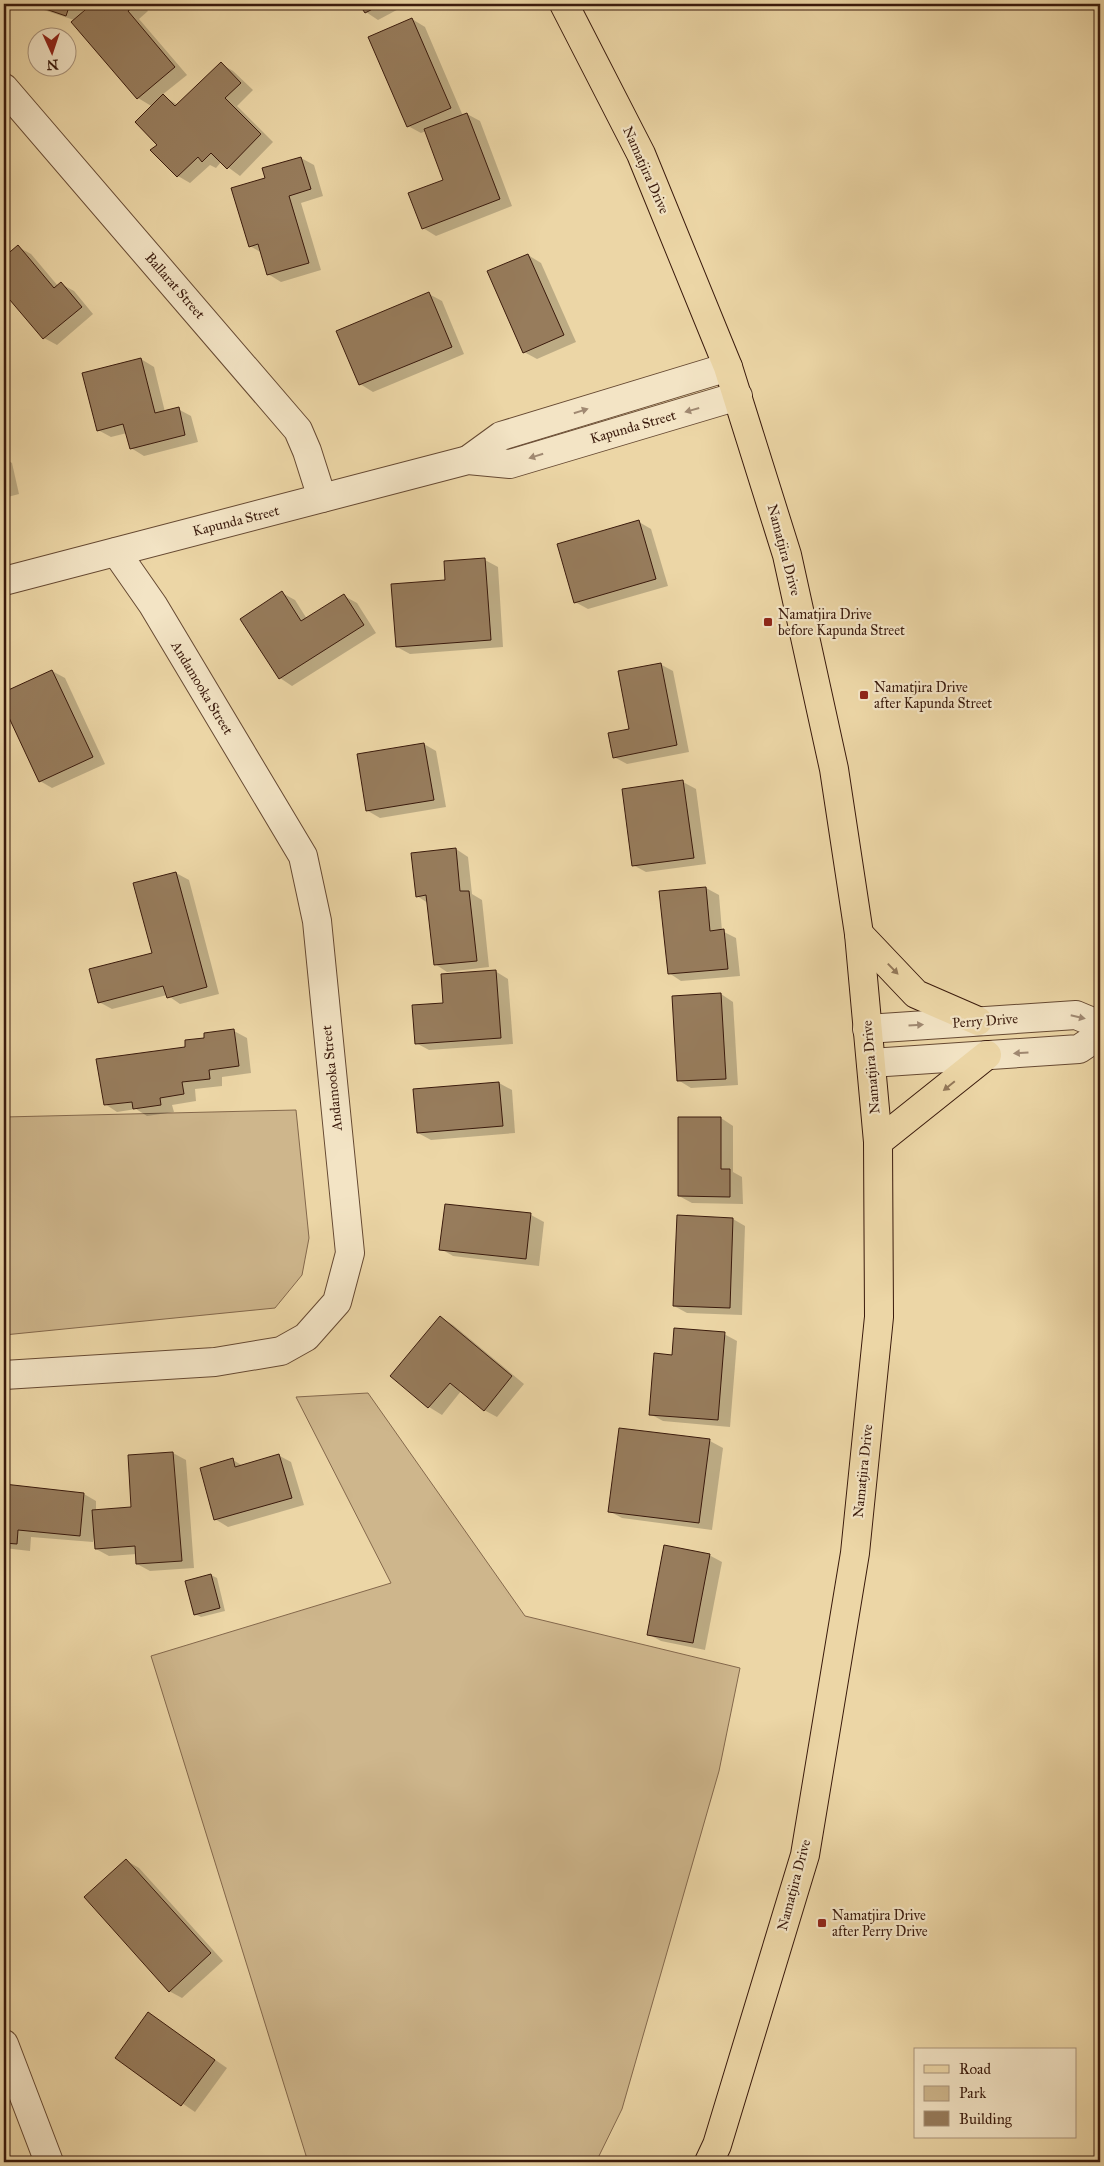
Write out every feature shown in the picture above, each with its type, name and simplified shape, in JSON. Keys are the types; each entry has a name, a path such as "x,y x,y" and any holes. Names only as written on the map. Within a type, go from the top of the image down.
{"main road":[{"name":"Namatjira Drive","path":"564,4 641,154 728,368 787,554 834,769 859,934 878,1142 879,1316 854,1553 805,1855 717,2145 709,2162"},
{"path":"859,934 916,994 978,1021"},
{"path":"878,1142 987,1055"}],"street":[{"name":"Ballarat Street","path":"4,88 298,430 322,498"},
{"name":"Kapunda Street","path":"468,460 501,436 728,368"},
{"name":"Kapunda Street","path":"4,581 468,460 510,464 738,396"},
{"name":"Andamooka Street","path":"4,1375 215,1362 281,1351 306,1337 338,1302 350,1253 317,921 303,856 153,605 116,552"},
{"name":"Perry Drive","path":"867,1029 1076,1014 1100,1025"},
{"path":"871,1063 1079,1049 1100,1035"},
{"path":"4,2044 49,2162"}],"green space":[{"path":"296,1110 309,1238 302,1275 275,1308 4,1335 4,1117"},
{"path":"368,1393 525,1616 740,1668 719,1771 622,2109 596,2162 308,2162 151,1656 391,1583 296,1397"}],"building":[{"path":"31,4 70,4 66,16"},
{"path":"92,4 137,4 128,11 175,67 137,99 71,22"},
{"path":"359,4 382,4 365,13"},
{"path":"412,18 451,108 407,127 368,37"},
{"path":"221,62 241,83 225,98 261,134 227,169 211,153 202,162 198,157 177,177 150,150 157,145 135,122 163,94 175,106"},
{"path":"467,113 500,199 422,229 408,193 443,180 424,129"},
{"path":"301,157 311,189 289,196 309,263 267,275 258,244 249,247 231,188 265,178 262,168"},
{"path":"18,245 54,288 61,282 82,307 43,339 4,293 4,257"},
{"path":"528,254 564,335 523,353 487,271"},
{"path":"429,292 452,347 359,385 336,331"},
{"path":"141,358 155,413 179,407 185,435 130,449 123,424 97,431 82,373"},
{"path":"639,520 656,579 574,603 557,544"},
{"path":"485,558 491,640 396,647 391,584 445,580 444,561"},
{"path":"282,591 301,621 344,594 364,625 279,679 240,619"},
{"path":"661,663 677,745 613,758 608,733 629,729 618,671"},
{"path":"52,670 93,757 39,782 4,707 4,692"},
{"path":"424,743 434,800 366,811 357,754"},
{"path":"683,780 694,858 632,866 622,789"},
{"path":"456,848 460,891 469,891 477,961 434,965 426,895 416,897 411,853"},
{"path":"176,872 207,987 167,998 163,986 98,1003 89,969 152,953 133,883"},
{"path":"706,887 710,931 724,929 728,969 668,974 659,891"},
{"path":"496,970 501,1038 415,1044 412,1005 443,1003 441,974"},
{"path":"721,993 726,1079 677,1081 672,996"},
{"path":"234,1029 239,1066 209,1070 210,1079 182,1082 184,1094 160,1098 161,1105 133,1109 132,1102 104,1105 96,1059 185,1047 185,1040 204,1038 204,1033"},
{"path":"499,1082 503,1126 417,1133 413,1089"},
{"path":"678,1117 721,1117 721,1169 730,1169 730,1197 678,1196"},
{"path":"445,1204 531,1213 526,1259 439,1250"},
{"path":"677,1215 733,1218 730,1308 673,1306"},
{"path":"440,1316 512,1376 484,1411 450,1383 428,1408 390,1376"},
{"path":"674,1328 725,1332 718,1420 649,1415 654,1353 672,1355"},
{"path":"619,1428 710,1439 699,1523 608,1512"},
{"path":"173,1452 182,1561 136,1564 135,1546 95,1549 92,1510 131,1507 128,1455"},
{"path":"279,1454 292,1498 214,1520 200,1468 233,1458 235,1467"},
{"path":"4,1484 84,1493 80,1536 18,1530 17,1544 4,1543"},
{"path":"664,1545 710,1554 693,1643 647,1635"},
{"path":"211,1574 220,1608 194,1615 185,1581"},
{"path":"126,1859 211,1953 169,1992 84,1897"},
{"path":"148,2012 215,2060 181,2106 115,2058"}],"place":[{"name":"Namatjira Drive before Kapunda Street","path":"768,622"},
{"name":"Namatjira Drive after Kapunda Street","path":"864,695"},
{"name":"Namatjira Drive after Perry Drive","path":"822,1923"}]}
